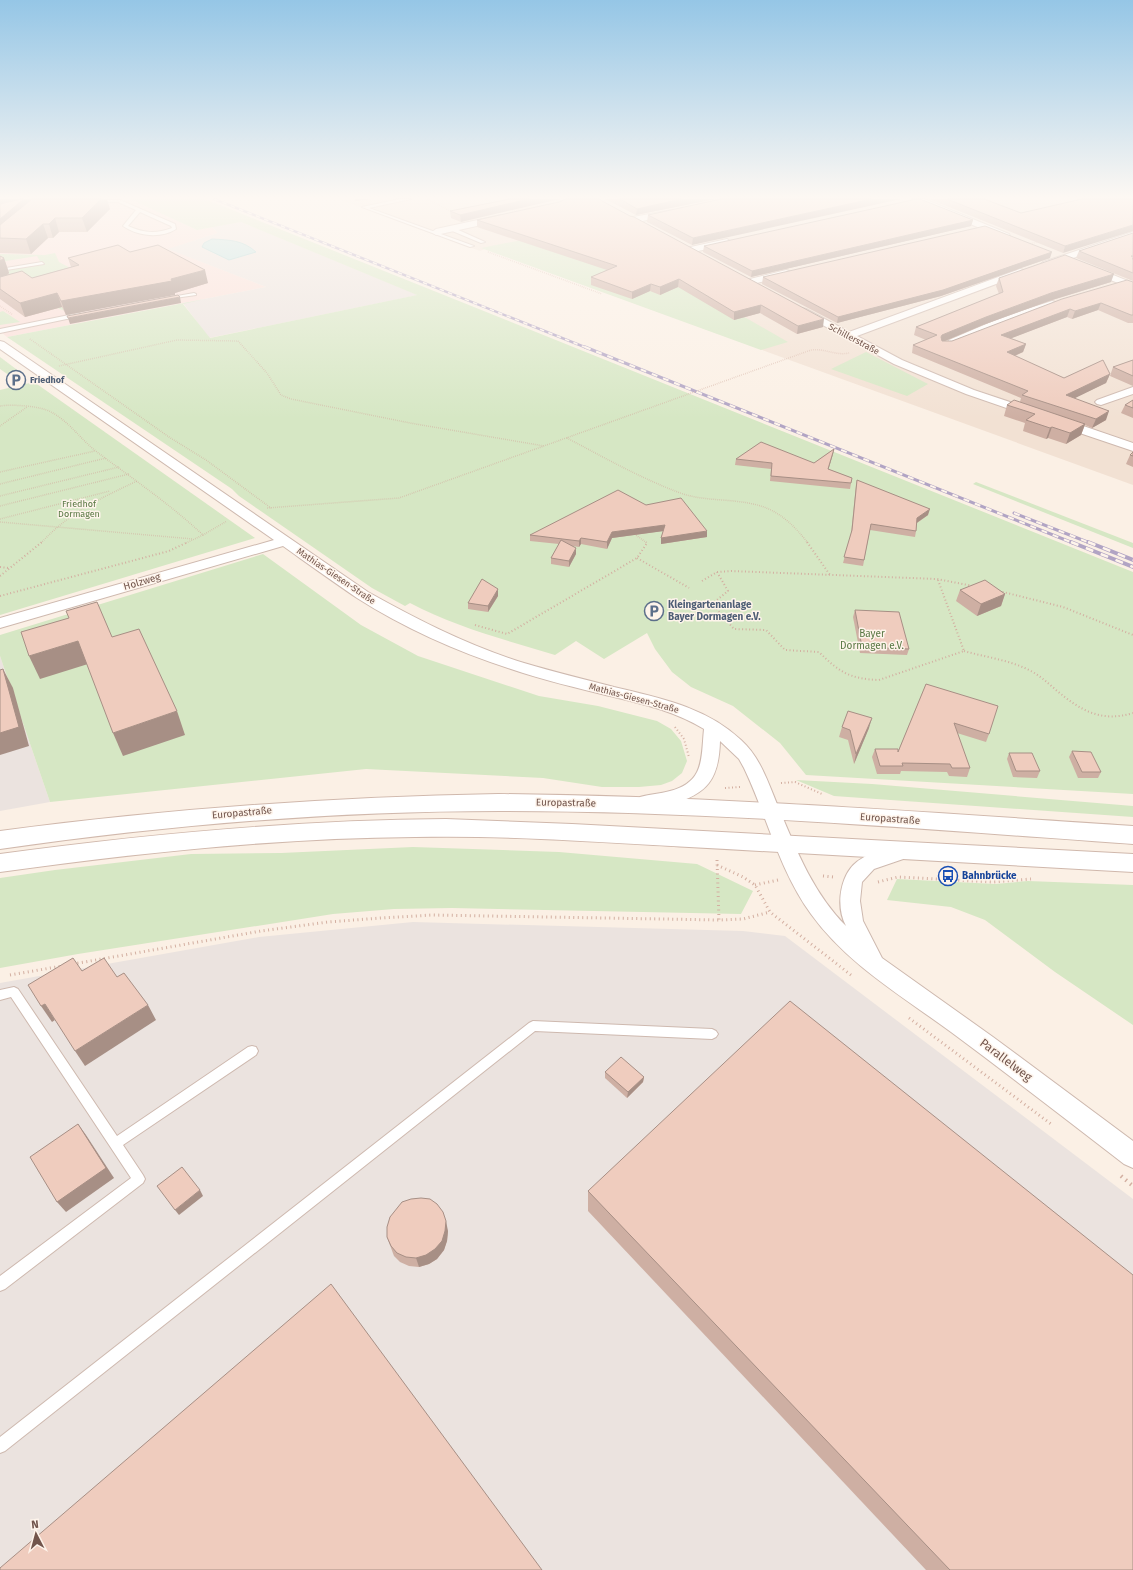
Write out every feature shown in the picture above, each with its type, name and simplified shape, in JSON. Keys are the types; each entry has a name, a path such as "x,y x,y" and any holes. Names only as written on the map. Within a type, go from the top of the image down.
{"main road":[{"name":"Europastraße","path":"0,840 71,830 193,817 283,810 390,804 568,803 630,804 771,811 1133,835"},
{"path":"0,863 64,854 192,840 282,833 358,829 418,828 539,831 785,843 1133,863"}],"street":[{"path":"762,289 745,280 787,272"},
{"path":"848,336 1022,272"},
{"path":"1099,272 1129,284"},
{"path":"1105,288 1129,284"},
{"path":"945,346 1009,318 1059,301"},
{"name":"Schillerstraße","path":"795,307 898,362 935,378 1133,447"},
{"name":"Mathias-Giesen-Straße","path":"0,344 363,596 392,613 433,633 516,666 664,704 688,713 713,726 731,740 746,756 771,811"},
{"path":"1101,402 1133,390"},
{"name":"Holzweg","path":"0,623 284,541"},
{"path":"630,804 670,799 690,791 700,782 708,767 713,726"},
{"name":"Parallelweg","path":"771,811 800,876 818,907 844,937 877,966 964,1029 1133,1156"},
{"path":"853,880 867,864 905,851"},
{"name":"Parallelweg","path":"853,880 850,901 853,921 877,966"}],"lane":[{"path":"159,300 194,294"},
{"path":"0,331 83,314"},
{"path":"0,995 14,992 139,1179 0,1284"},
{"path":"0,1446 533,1026 712,1034"},
{"path":"115,1144 252,1051"}],"path":[{"path":"543,272 602,294"},
{"path":"26,340 32,339 169,437 206,460 271,508"},
{"path":"39,371 177,340 238,340 261,366 277,387 281,395 291,399 410,423 544,446"},
{"path":"244,513 256,509 399,498 811,350"},
{"path":"0,406 11,404 50,410 96,451 138,481 203,535"},
{"path":"0,426 28,407"},
{"path":"567,438 663,487 693,497 747,503 768,508 780,514 820,557 830,574"},
{"path":"0,472 96,451"},
{"path":"0,484 106,458"},
{"path":"0,496 119,467"},
{"path":"0,506 129,474"},
{"path":"0,576 38,547 56,527 92,502 138,481"},
{"path":"0,519 116,490"},
{"path":"0,596 122,565 169,551 194,540 230,519"},
{"path":"0,522 194,540"},
{"path":"475,625 507,634 637,558 647,543 632,533 633,526"},
{"path":"637,558 690,588"},
{"path":"0,567 10,568"},
{"path":"717,572 728,591 712,604 734,628 766,630 785,650 820,652 836,669 849,677 864,680 879,680 964,651 1017,665 1038,674 1082,710 1106,718 1124,717 1133,713"},
{"path":"702,581 717,572 738,572 830,574 938,579 980,587"},
{"path":"938,579 964,651"},
{"path":"994,590 1063,607 1133,636"},
{"path":"755,885 800,876 835,877 853,880 871,886 880,881 898,877 993,882 1036,880"},
{"path":"8,975 261,931 328,922 432,915 719,920 743,919 770,912"}],"shaded area":[{"path":"0,272 228,272 266,287 7,337 0,331"},
{"path":"228,272 363,272 418,295 209,338 183,303 266,287"},
{"path":"549,272 1133,272 1133,485"},
{"path":"0,656 50,802 0,811"},
{"path":"413,922 743,931 785,936 1133,1199 1133,1570 0,1570 0,983 259,937"}],"green space":[{"path":"0,272 76,272 65,311 40,301 0,280"},
{"name":"Bayer Dormagen e.V.","path":"362,272 387,272 1133,572 1133,794 806,775 780,743 733,706 691,687 672,672 655,649 647,633 604,659 576,641 555,655 463,626 427,612 410,603 405,606 372,588 239,496 232,489 7,337 205,299 183,304 210,338 417,295"},
{"path":"548,272 667,272 788,342 761,350"},
{"path":"3,311 20,322 0,325 0,312"},
{"path":"866,352 928,384 907,396 831,369"},
{"path":"0,357 24,375 13,378 0,369"},
{"name":"Friedhof Dormagen","path":"34,382 255,538 0,615 0,390"},
{"path":"976,482 1133,543 1133,548 973,484"},
{"path":"263,554 361,625 418,656 539,696 598,706 657,721 671,729 681,741 687,761 682,773 672,781 661,785 639,787 602,787 543,778 366,769 50,802 0,656 0,635"},
{"path":"796,780 872,784 1133,806 1133,817 834,796"},
{"path":"413,847 559,852 697,864 753,891 741,914 452,908 394,909 333,914 78,954 0,968 0,878 191,854 281,853"},
{"path":"897,879 995,884 1028,881 1133,885 1133,1025 1055,972 985,920 951,907 887,900"}],"building":[{"path":"17,272 24,272 32,278 53,272 196,272 171,279 172,281 61,301 57,293 20,303 0,289 0,277"},
{"path":"602,272 737,272 824,319 798,326 761,305 734,312 679,279 660,287 651,284 632,292 591,277"},
{"path":"784,272 994,272 943,290 838,317 763,277"},
{"path":"1015,272 1110,272 1114,274 1051,293 986,317 942,335 942,341 952,341 1062,299 1127,280 1133,282 1133,315 1101,303 1075,311 1070,309 1001,335 1026,344 1007,352 1064,378 1103,360 1110,374 1066,395 1109,411 1096,419 1022,395 1028,391 913,345 937,335 916,327 1003,292 999,278"},
{"path":"178,295 180,297 68,318 67,316"},
{"path":"1133,360 1133,376 1113,367"},
{"path":"1014,400 1085,424 1070,433 1026,420 1035,414 1007,405"},
{"path":"1133,400 1133,408 1125,405"},
{"path":"761,442 814,463 834,449 828,469 852,478 851,483 771,476 772,463 736,459"},
{"path":"857,480 930,509 917,518 916,531 871,524 864,560 844,557 852,530"},
{"path":"618,490 646,505 681,498 707,531 661,538 665,525 612,532 607,542 581,538 579,541 530,535"},
{"path":"561,540 576,548 569,561 551,558"},
{"path":"482,579 498,589 488,606 468,603"},
{"path":"985,580 1005,594 981,604 960,590"},
{"path":"97,602 112,637 139,629 177,711 113,733 78,641 29,656 21,632 69,618 66,611"},
{"path":"855,610 899,612 909,649 862,647"},
{"path":"3,669 19,727 0,733 0,670"},
{"path":"926,684 998,706 989,734 954,723 970,768 952,768 950,764 902,763 903,766 880,766 875,749 898,749 898,752"},
{"path":"848,711 872,718 856,754 850,730 842,727"},
{"path":"1072,751 1091,752 1101,772 1082,772"},
{"path":"1009,753 1032,753 1040,771 1016,771"},
{"path":"73,958 82,971 104,958 117,977 124,973 148,1005 75,1051 45,1004 41,1006 28,985"},
{"path":"790,1001 1133,1275 1133,1570 950,1570 588,1191"},
{"path":"621,1057 644,1077 628,1092 605,1072"},
{"path":"78,1124 106,1168 57,1202 30,1157"},
{"path":"182,1167 200,1190 175,1210 157,1186"},
{"path":"421,1198 430,1199 437,1204 443,1212 446,1221 445,1231 442,1241 435,1249 426,1255 416,1258 406,1257 397,1253 391,1246 387,1237 387,1227 390,1217 402,1202"},
{"path":"331,1284 542,1570 0,1570 0,1568"}],"railway":[{"path":"397,272 587,348"},
{"path":"585,347 1073,543"},
{"path":"1014,513 1090,543"},
{"path":"1071,542 1133,567"},
{"path":"1088,542 1133,560"}],"place":[{"name":"Friedhof","path":"16,380"},
{"name":"Kleingartenanlage Bayer Dormagen e.V.","path":"654,611"},
{"name":"Bahnbrücke","path":"948,876"}]}
